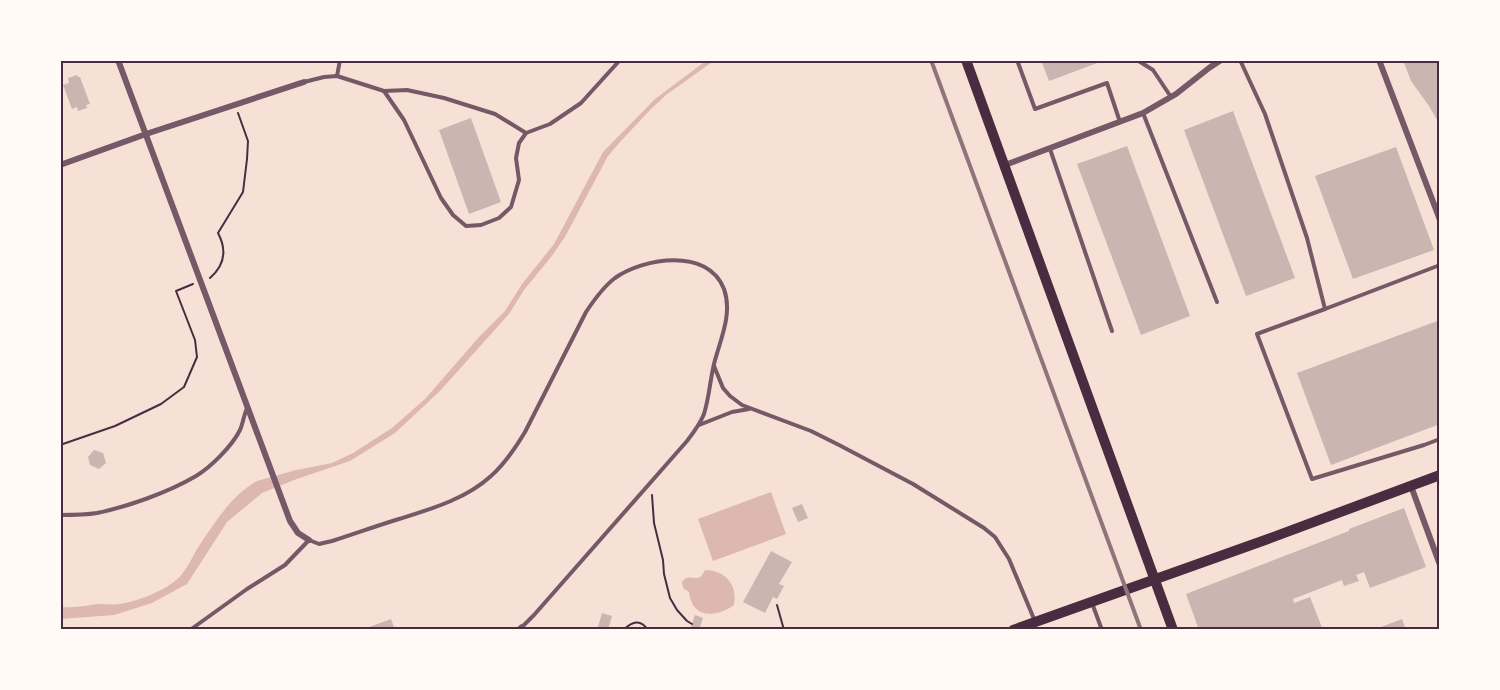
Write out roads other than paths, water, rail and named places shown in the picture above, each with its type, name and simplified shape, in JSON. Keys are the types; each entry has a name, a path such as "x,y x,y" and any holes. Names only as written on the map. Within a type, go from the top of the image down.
{"main road":[{"path":"966,60 1173,630"},
{"path":"1013,630 1440,475"}],"street":[{"path":"118,60 290,521 298,533 309,540"},
{"path":"1005,165 1143,113 1221,60"},
{"path":"1379,60 1440,220"},
{"path":"60,165 304,82"},
{"path":"1411,486 1440,565"}],"lane":[{"path":"337,76 340,60"},
{"path":"384,91 404,120 441,198 453,215 466,226 481,225 499,218 511,207 519,180 516,158 519,144 526,133 550,124 581,103 620,60"},
{"path":"1017,60 1035,109 1107,83 1121,123"},
{"path":"1137,60 1153,70 1171,96"},
{"path":"1240,60 1265,114 1307,238 1325,309"},
{"path":"304,82 337,76 384,91 407,90 444,98 495,114 526,133"},
{"path":"1143,113 1217,302"},
{"path":"1050,149 1112,331"},
{"path":"190,630 247,589 285,566 309,540 319,544 332,541 431,509 459,497 492,476 525,432 585,312 616,277 647,263 670,260 694,263 706,268 717,277 724,289 727,318 704,414 699,426 520,629"},
{"path":"1440,265 1257,334 1312,479 1440,439"},
{"path":"714,365 723,388 742,405 811,431 839,445 913,484 984,528 995,537 1010,559 1035,622"},
{"path":"60,515 97,513 144,499 196,476 210,466 232,441 239,431 247,405"},
{"path":"699,426 732,412 752,409"},
{"path":"1091,601 1102,630"}],"railway":[{"path":"931,60 1141,630"}]}
